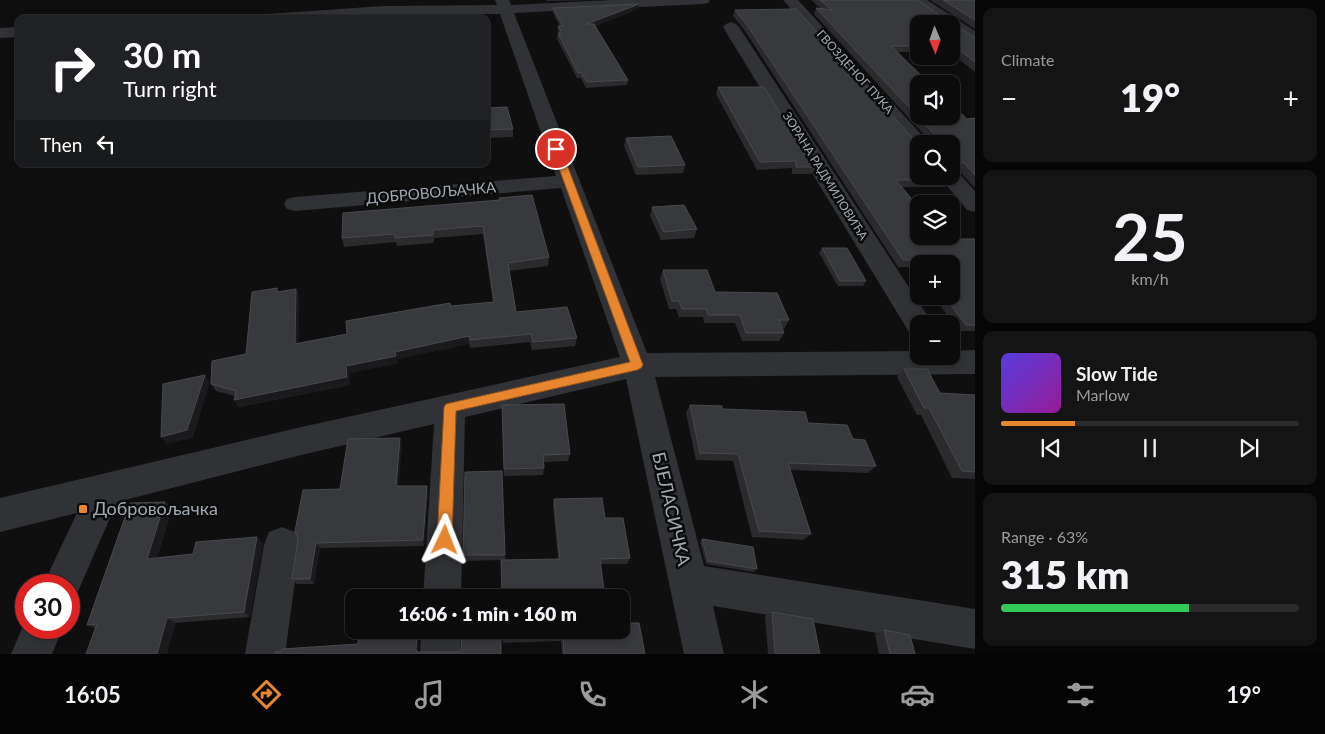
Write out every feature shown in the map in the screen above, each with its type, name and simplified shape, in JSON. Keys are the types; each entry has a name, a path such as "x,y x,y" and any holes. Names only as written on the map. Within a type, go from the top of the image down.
{"street":[{"path":"315,15 503,4 703,0"},
{"name":"ГВОЗДЕНОГ ПУКА","path":"790,0 912,135"},
{"path":"917,0 975,38"},
{"name":"БЈЕЛАСИЧКА","path":"503,4 637,365 704,654"},
{"name":"ЗОРАНА РАДМИЛОВИЋА","path":"731,27 913,315"},
{"path":"0,33 15,32"},
{"name":"ДОБРОВОЉАЧКА","path":"295,204 568,181"},
{"path":"957,185 975,205"},
{"path":"0,515 297,442 637,365 910,360"},
{"path":"960,361 975,362"},
{"path":"442,589 450,407"},
{"path":"67,574 106,489"},
{"path":"265,654 282,545"},
{"path":"689,583 975,629"},
{"path":"31,654 38,639"},
{"path":"440,654 441,639"}],"building":[{"path":"820,0 918,0 939,15 910,15 910,46 891,46 921,75 910,75 910,108 816,8 832,10"},
{"path":"943,0 975,0 975,20"},
{"path":"639,4 587,24 594,24 628,80 587,82 581,72 578,73 558,33 562,33 558,26 563,26 553,8"},
{"path":"796,9 910,135 910,180 896,180 910,197 910,245 960,245 960,239 975,239 975,325 966,325 951,305 960,305 960,255 910,255 910,260 903,260 747,25 735,10"},
{"path":"960,28 975,37 975,62 960,50"},
{"path":"718,87 764,87 814,167 796,167 796,161 760,162"},
{"path":"507,107 513,129 490,130 490,108"},
{"path":"960,112 967,119 975,118 975,175 964,163 960,162 960,135 935,135 926,125 960,125"},
{"path":"671,136 685,165 638,167 626,138"},
{"path":"532,195 549,257 508,263 516,312 567,307 577,338 533,342 531,334 470,340 469,336 395,352 396,356 346,366 347,377 234,400 236,391 211,384 212,361 246,354 252,292 277,288 277,292 296,289 295,344 347,334 346,321 450,303 451,306 494,302 483,226 433,230 433,235 395,238 395,234 342,238 343,213 500,200 499,198"},
{"path":"684,205 697,229 664,232 652,207"},
{"path":"822,248 847,248 866,281 840,281"},
{"path":"663,270 707,270 715,292 777,293 789,320 779,320 784,333 746,333 740,315 708,315 706,309 682,309 679,301 672,301"},
{"path":"904,369 927,369 940,393 975,395 975,472 962,471 929,408 924,408"},
{"path":"205,375 187,430 161,437 163,384"},
{"path":"564,404 570,454 543,455 544,468 504,469 502,405"},
{"path":"690,405 722,406 722,409 805,412 808,423 847,425 853,439 865,440 876,466 788,463 811,534 759,531 738,454 700,453"},
{"path":"400,438 396,486 427,486 423,540 316,543 310,579 292,579 298,540 295,531 303,490 340,489 348,439"},
{"path":"502,471 505,555 463,555 465,472"},
{"path":"602,498 605,518 623,518 630,558 600,559 604,589 502,589 501,560 560,559 554,499"},
{"path":"165,502 147,559 193,554 196,542 257,537 244,612 167,618 157,654 86,654 97,624 87,625 130,503"},
{"path":"702,539 753,547 757,569 708,561"},
{"path":"772,612 813,619 820,654 775,654"},
{"path":"630,623 639,623 645,654 564,654 563,639 630,639"},
{"path":"884,630 910,635 915,654 890,654"},
{"path":"358,639 417,639 416,650 418,652 459,652 461,650 462,639 501,639 501,654 275,654 275,652 281,652 282,649 358,644"}],"place":[{"name":"Добровољачка","path":"83,509"}],"route":[{"path":"445,540 450,407 637,365 556,149"}]}
